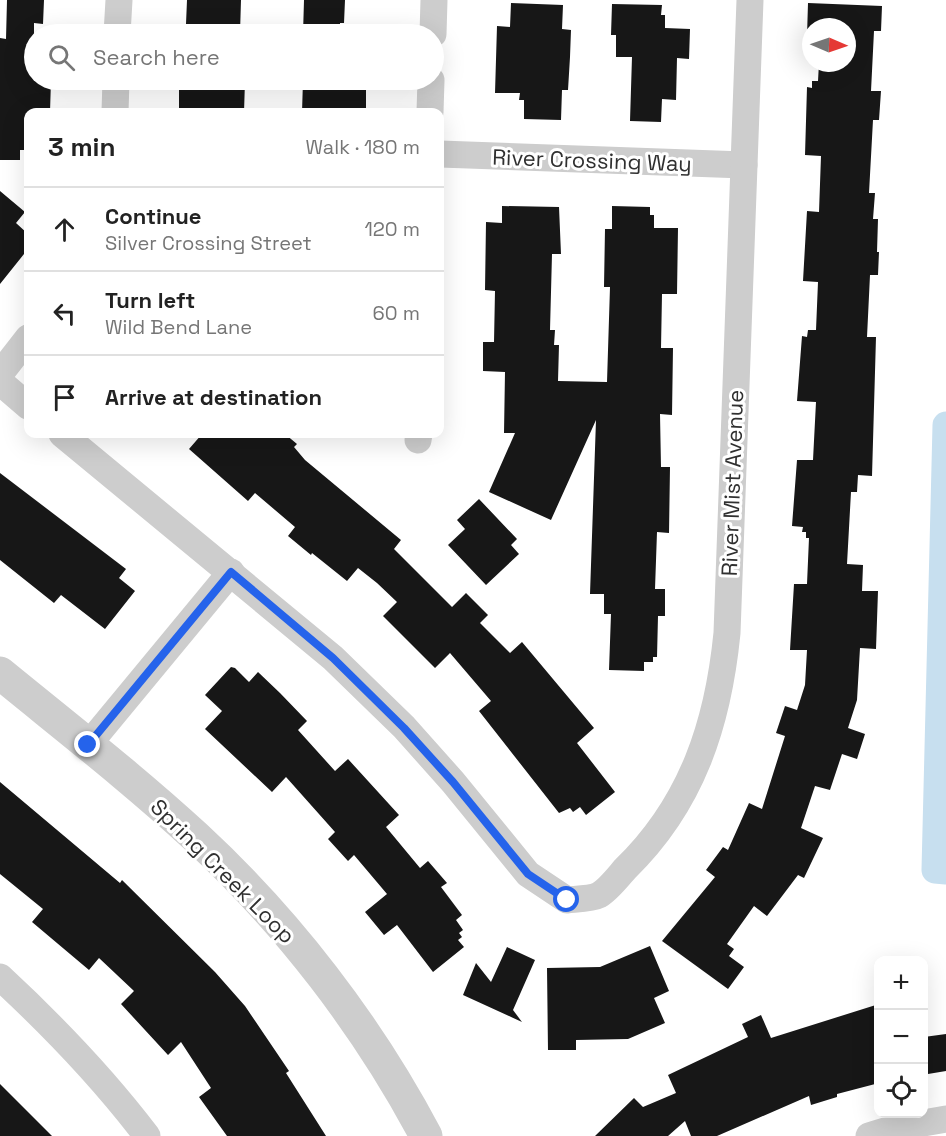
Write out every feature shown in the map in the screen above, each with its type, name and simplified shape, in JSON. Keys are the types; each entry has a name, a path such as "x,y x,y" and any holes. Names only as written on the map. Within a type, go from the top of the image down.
{"street":[{"path":"118,24 119,0"},
{"path":"433,24 434,0"},
{"name":"River Mist Avenue","path":"231,572 349,674 404,728 453,782 528,874 567,900 599,895 639,855 666,821 691,778 710,731 722,683 727,633 750,0"},
{"path":"115,108 116,90"},
{"path":"430,108 431,90"},
{"name":"River Crossing Way","path":"444,154 744,165"},
{"path":"0,374 24,343"},
{"path":"0,382 24,403"},
{"path":"67,438 231,572 88,745"},
{"name":"Spring Creek Loop","path":"0,673 197,838 255,897 310,961 360,1028 426,1136"},
{"path":"0,977 62,1035 117,1097 147,1136"},
{"path":"869,1136 946,1119"}],"building":[{"path":"7,0 44,0 43,24 24,24 24,90 51,90 50,108 24,108 24,150 20,150 20,160 0,160 0,38 6,39"},
{"path":"187,0 241,0 240,24 186,24"},
{"path":"304,0 345,0 344,23 303,24"},
{"path":"511,3 563,5 562,29 571,30 568,90 562,90 561,120 524,119 524,100 519,100 520,93 495,93 497,26 510,27"},
{"path":"808,3 882,6 881,31 874,31 871,91 881,91 879,120 873,120 869,193 875,193 873,219 878,219 877,252 879,252 878,275 870,275 867,337 876,337 872,476 858,475 857,492 851,492 847,564 863,565 862,591 878,591 876,649 860,648 857,700 848,728 865,734 857,759 842,754 830,790 815,786 801,828 823,838 804,878 798,875 767,916 754,906 727,944 734,949 729,956 744,967 728,989 662,941 715,877 706,870 723,847 728,850 749,803 762,809 785,736 776,733 785,706 797,710 805,685 807,650 790,650 794,584 807,584 809,538 806,538 806,532 802,532 803,527 792,526 797,460 813,460 816,402 797,401 802,336 807,337 808,330 816,330 818,282 803,281 807,211 819,212 821,156 805,155 807,87 812,88 812,81 818,81 818,72 856,72 856,18 808,18"},
{"path":"612,4 662,5 661,15 665,15 665,28 690,29 689,59 677,58 676,100 662,99 661,122 630,121 632,57 616,57 616,35 611,35"},
{"path":"179,90 245,90 244,108 179,108"},
{"path":"303,90 366,90 366,108 302,108"},
{"path":"0,191 24,211 16,223 24,230 24,254 0,284"},
{"path":"502,206 559,207 561,254 552,254 550,330 555,330 554,345 559,345 558,381 607,382 610,287 604,287 605,229 612,229 612,206 650,207 650,215 654,215 654,228 678,228 677,294 662,294 661,348 673,348 672,415 660,414 661,467 670,467 669,533 657,532 655,589 665,589 665,616 658,616 657,657 653,657 653,662 644,662 644,671 609,670 611,614 604,614 604,594 590,594 596,420 551,520 489,492 515,433 504,433 505,372 483,371 483,342 494,342 495,291 485,290 486,222 502,223"},
{"path":"199,438 290,438 297,444 294,447 305,460 401,540 394,549 452,607 466,593 488,615 480,623 510,653 522,642 594,728 577,743 615,792 586,815 580,807 573,812 570,808 559,813 479,711 491,701 450,653 435,668 383,616 397,602 377,583 358,568 347,581 288,536 295,527 255,493 248,501 189,449"},
{"path":"0,473 126,569 119,578 135,591 105,629 61,595 54,603 0,560"},
{"path":"479,499 517,539 511,545 519,554 486,585 448,545 465,529 457,520"},
{"path":"231,667 249,682 258,672 280,693 307,721 298,730 335,771 348,759 399,815 386,827 420,868 428,861 447,883 441,887 462,915 456,920 463,930 459,933 462,937 458,940 464,947 433,972 397,925 384,935 365,912 387,894 354,855 348,861 328,839 335,832 286,777 272,792 205,729 222,711 205,695"},
{"path":"0,782 120,883 122,880 215,972 245,1006 289,1071 286,1073 326,1136 227,1136 199,1097 211,1088 181,1042 168,1055 121,1004 134,991 99,958 89,970 32,922 43,909 0,874"},
{"path":"650,946 669,991 654,998 665,1023 628,1039 576,1040 576,1050 548,1050 547,968 600,967"},
{"path":"507,947 535,960 513,1010 522,1022 463,995 476,963 491,982"},
{"path":"874,1006 874,1084 837,1094 837,1097 811,1105 809,1096 717,1136 691,1136 685,1121 668,1136 595,1136 634,1098 643,1107 676,1093 668,1075 748,1037 742,1024 761,1015 771,1038"},
{"path":"946,1034 946,1071 928,1074 928,1036"},
{"path":"0,1084 52,1136 0,1136"}],"waterway":[{"path":"946,425 935,870 946,871"}],"route":[{"path":"88,745 231,572 333,658 404,728 453,782 528,874 567,900"}]}
